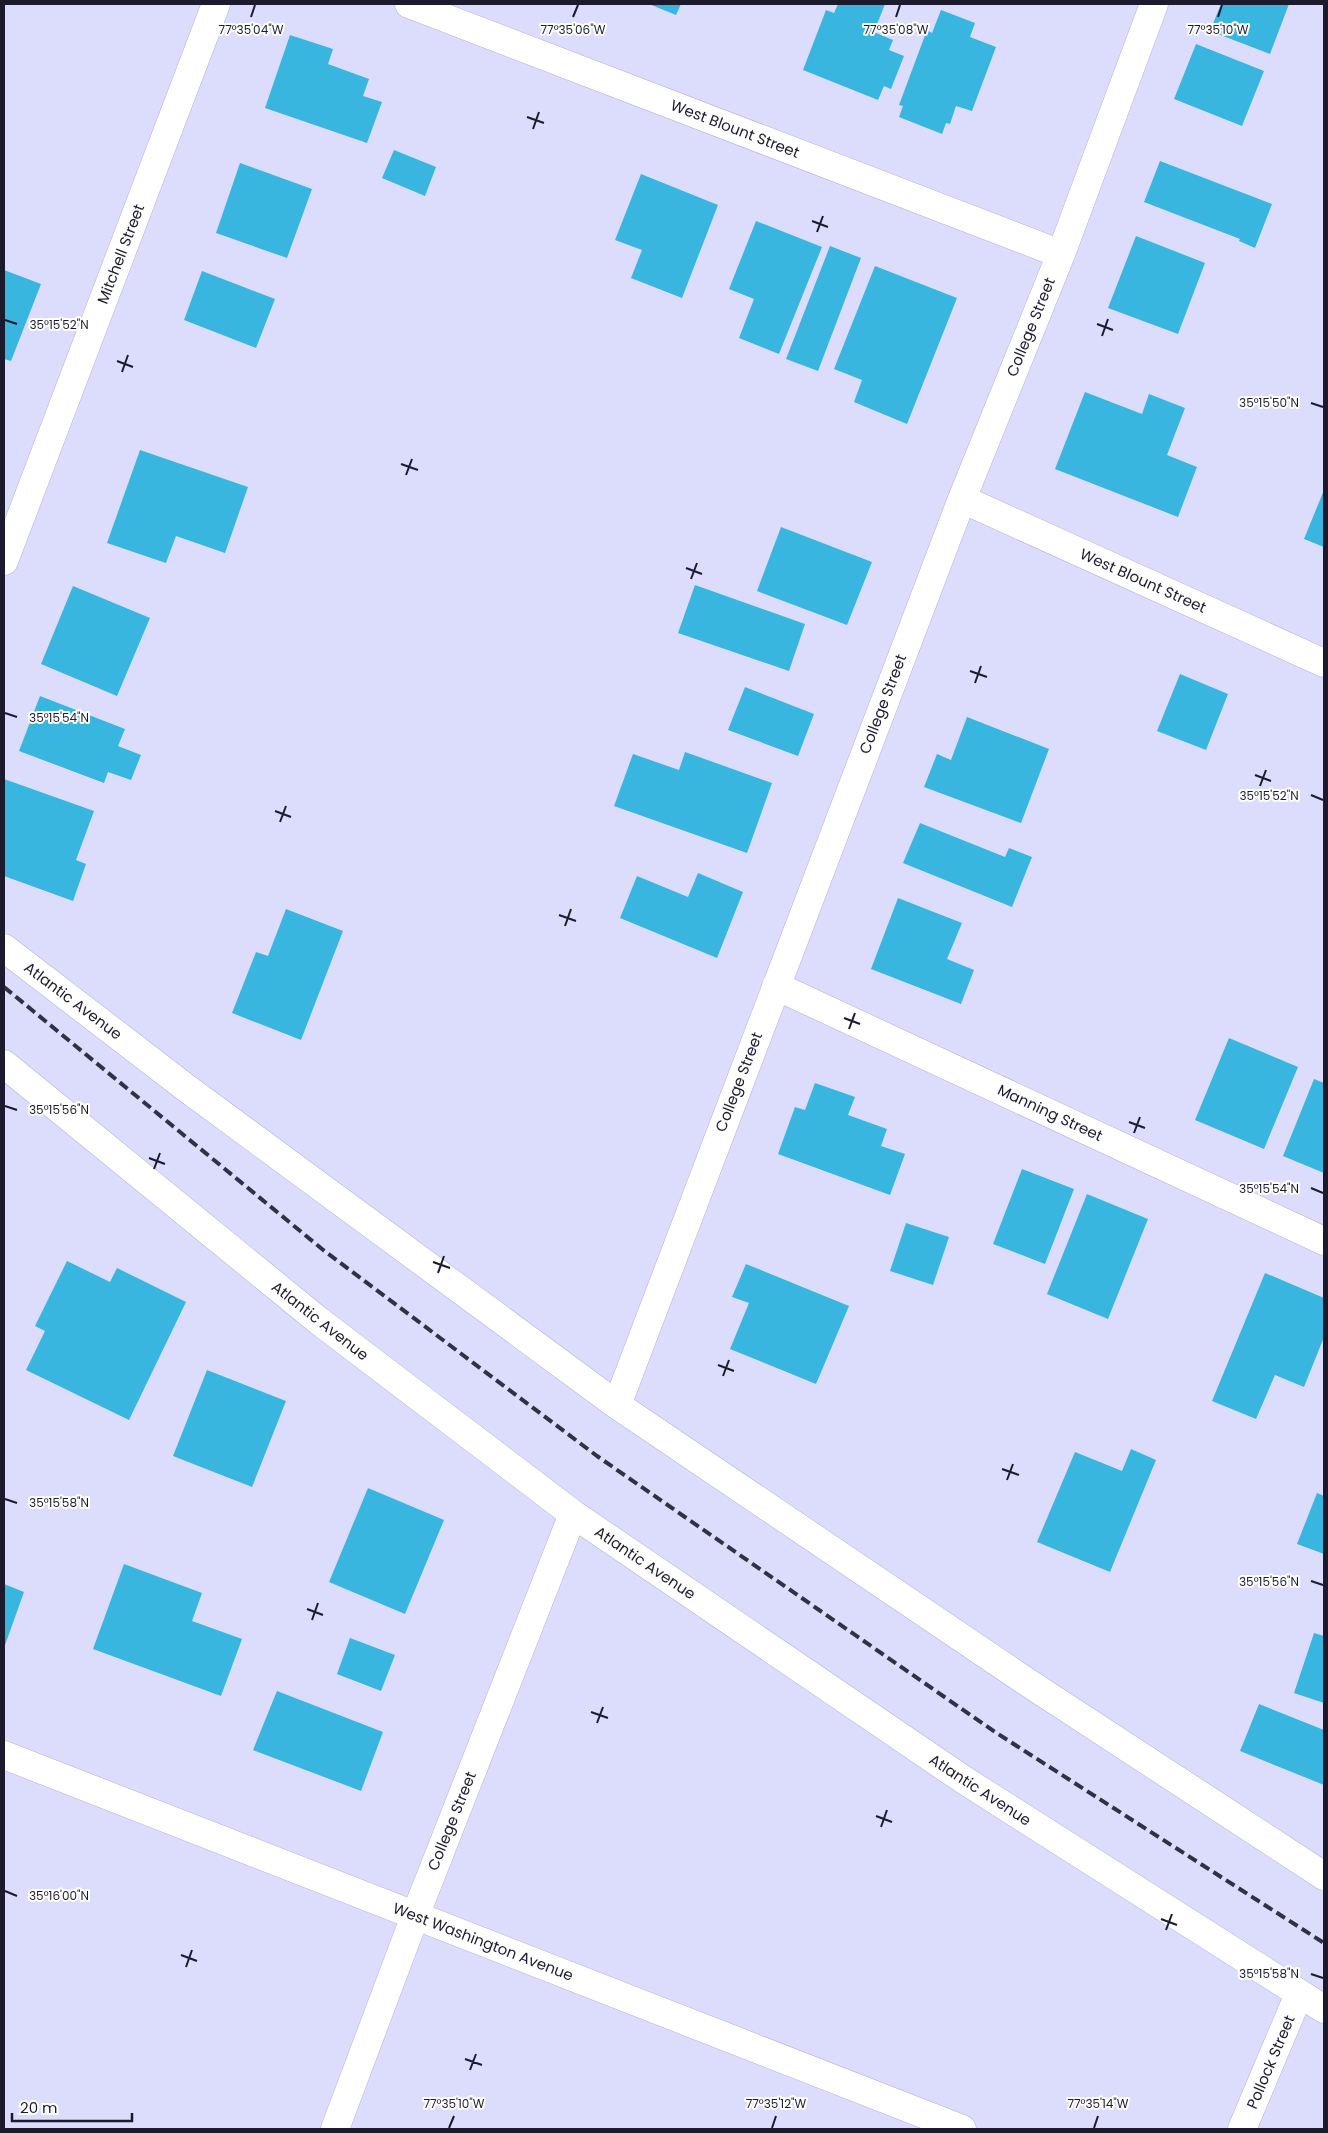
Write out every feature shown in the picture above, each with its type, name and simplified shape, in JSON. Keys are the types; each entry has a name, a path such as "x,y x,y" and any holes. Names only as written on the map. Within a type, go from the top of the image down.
{"street":[{"name":"Mitchell Street","path":"4,561 216,4"},
{"name":"West Blount Street","path":"409,4 1061,254"},
{"name":"College Street","path":"617,1405 962,499 1061,254 1154,4"},
{"name":"West Blount Street","path":"962,499 1324,663"},
{"name":"Atlantic Avenue","path":"4,948 193,1093 617,1405 1035,1687 1324,1876"},
{"name":"Manning Street","path":"776,986 1324,1241"},
{"name":"Atlantic Avenue","path":"4,1064 319,1322 573,1514 964,1780 1324,2008"},
{"name":"College Street","path":"335,2129 415,1916 573,1514"},
{"name":"West Washington Avenue","path":"4,1756 962,2129"},
{"name":"Pollock Street","path":"1242,2129 1300,1994"}],"building":[{"path":"649,4 681,4 676,15"},
{"path":"838,4 885,4 874,32 893,40 889,50 904,56 891,89 884,86 878,100 803,70 826,10 834,13"},
{"path":"1221,4 1289,4 1270,54 1210,31"},
{"path":"941,10 975,23 970,37 996,47 972,111 956,106 950,124 946,123 942,134 899,117 903,106 899,105 927,30 932,33"},
{"path":"290,35 333,49 328,64 369,79 363,96 382,102 367,143 265,108"},
{"path":"1196,44 1264,71 1242,126 1174,99"},
{"path":"394,150 436,167 425,196 382,178"},
{"path":"1160,161 1272,204 1255,248 1239,241 1240,239 1144,202"},
{"path":"240,163 312,189 287,258 216,233"},
{"path":"641,174 718,205 682,298 631,278 642,250 615,240"},
{"path":"756,221 822,247 779,354 739,338 754,299 729,289"},
{"path":"1136,236 1205,263 1178,334 1108,308"},
{"path":"830,246 861,258 818,371 786,359"},
{"path":"875,266 957,298 907,424 854,402 862,380 834,369"},
{"path":"4,270 41,284 11,361 4,359"},
{"path":"202,271 275,299 256,348 184,320"},
{"path":"1085,392 1142,414 1149,394 1185,408 1167,455 1197,467 1178,517 1055,469"},
{"path":"140,450 248,487 225,553 176,536 166,563 107,543"},
{"path":"1324,490 1324,547 1304,539"},
{"path":"781,527 872,562 847,625 757,591"},
{"path":"695,585 805,624 789,671 678,633"},
{"path":"73,586 150,618 117,696 41,664"},
{"path":"1180,674 1228,694 1206,750 1157,731"},
{"path":"745,687 814,714 798,756 728,730"},
{"path":"40,696 125,729 118,746 141,755 131,780 108,772 104,783 19,751"},
{"path":"967,717 1049,749 1021,823 924,787 937,754 951,760"},
{"path":"685,752 772,783 747,853 614,806 633,754 679,770"},
{"path":"4,779 94,811 76,860 86,864 73,901 4,876"},
{"path":"920,823 1005,857 1009,848 1032,857 1012,907 903,863"},
{"path":"698,873 743,892 717,958 620,918 637,876 688,897"},
{"path":"898,898 962,923 947,959 974,970 961,1004 871,969"},
{"path":"286,909 343,931 301,1040 232,1013 256,952 268,956"},
{"path":"1229,1038 1298,1067 1264,1149 1195,1120"},
{"path":"1314,1079 1324,1083 1324,1173 1283,1156"},
{"path":"815,1083 855,1097 848,1115 887,1129 881,1146 905,1154 890,1195 778,1154 795,1107 805,1110"},
{"path":"1022,1169 1074,1189 1045,1264 993,1244"},
{"path":"1087,1194 1148,1219 1108,1319 1047,1294"},
{"path":"906,1223 949,1237 933,1285 890,1271"},
{"path":"67,1261 110,1282 117,1268 186,1302 129,1420 26,1370 45,1331 35,1326"},
{"path":"746,1264 849,1306 816,1384 730,1349 749,1303 732,1297"},
{"path":"1265,1273 1324,1298 1324,1337 1304,1387 1275,1375 1256,1419 1212,1401"},
{"path":"207,1370 286,1401 252,1487 173,1456"},
{"path":"1131,1449 1156,1460 1110,1572 1037,1542 1075,1452 1122,1471"},
{"path":"368,1488 444,1520 405,1614 329,1582"},
{"path":"1317,1493 1324,1496 1324,1554 1297,1544"},
{"path":"124,1564 202,1593 192,1621 242,1639 221,1696 93,1649"},
{"path":"4,1584 24,1592 4,1648"},
{"path":"1314,1633 1324,1636 1324,1703 1294,1693"},
{"path":"350,1638 395,1655 381,1691 337,1674"},
{"path":"277,1691 383,1732 361,1791 253,1750"},
{"path":"1259,1704 1324,1730 1324,1785 1240,1751"}],"railway":[{"path":"4,987 322,1249 597,1456 995,1732 1324,1943"}]}
